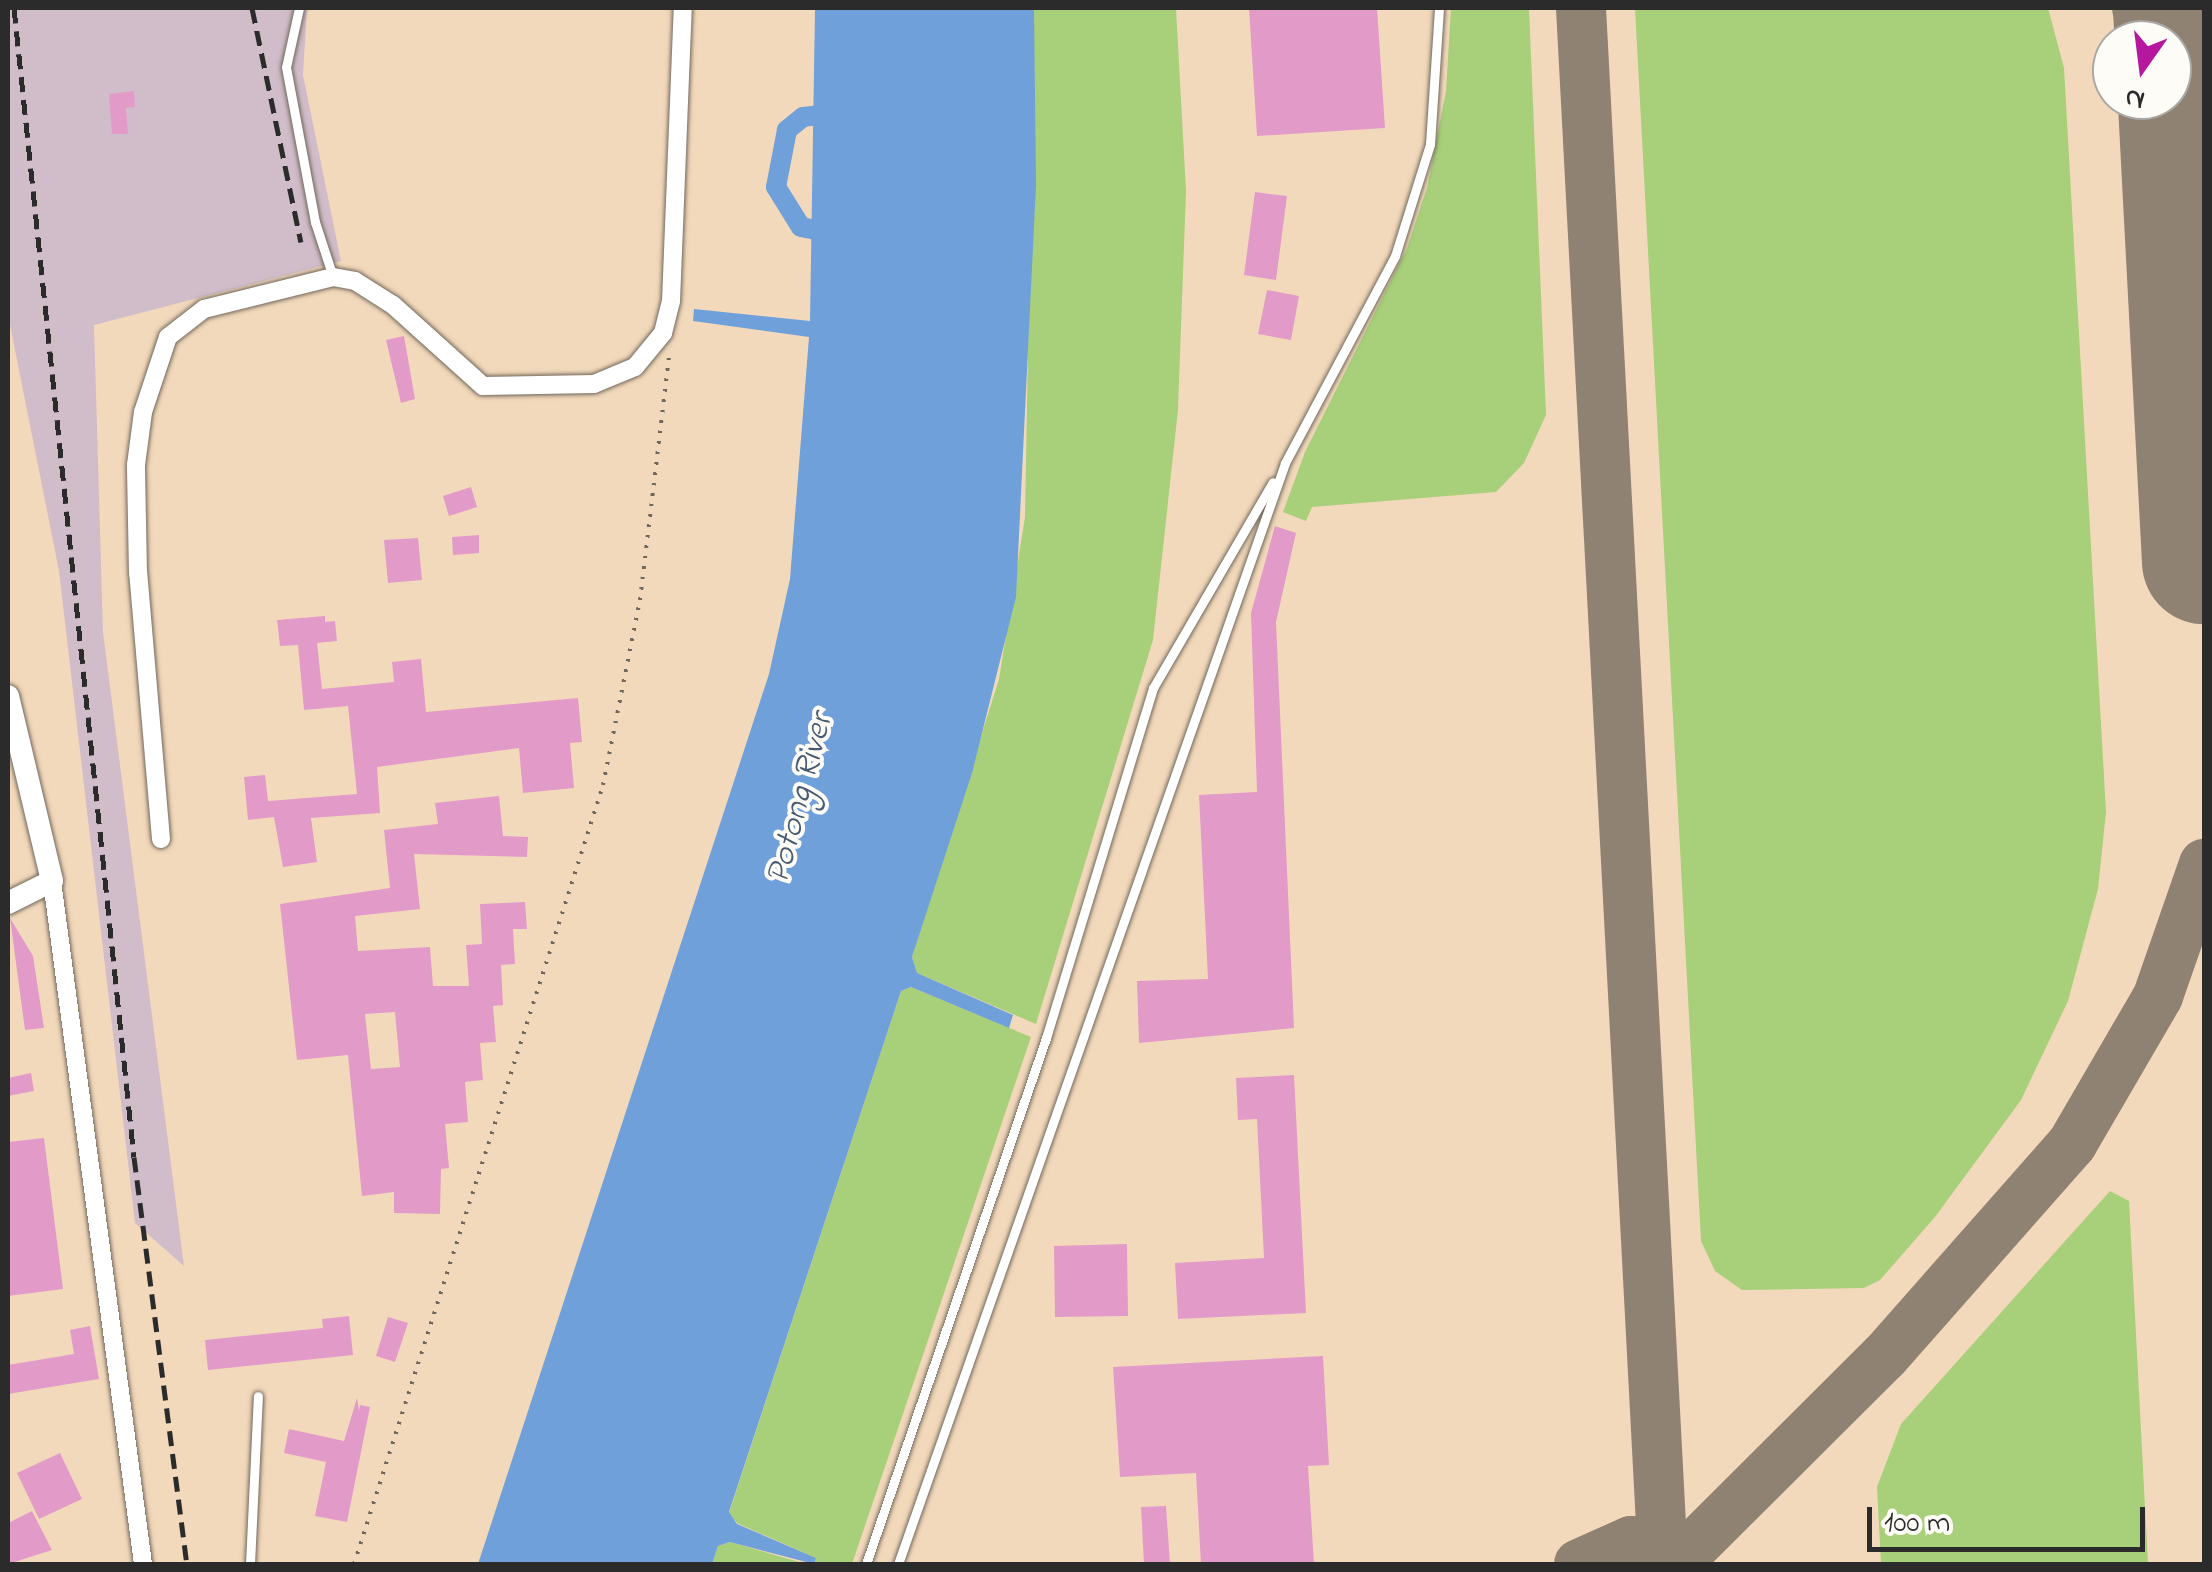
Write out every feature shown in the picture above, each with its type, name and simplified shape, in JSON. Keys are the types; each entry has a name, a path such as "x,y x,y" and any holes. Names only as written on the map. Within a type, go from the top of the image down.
{"street":[{"path":"161,839 138,573 136,464 155,370 168,337 204,310 333,277 354,281 393,305 483,386 594,384 635,367 663,333 671,301 683,8"},
{"path":"8,696 52,881 142,1564"},
{"path":"8,902 52,881"}],"lane":[{"path":"299,8 286,67 315,222 333,277"},
{"path":"866,1564 1046,1038 1153,688 1285,463 1396,256 1430,144 1439,8"},
{"path":"898,1564 1285,463"},
{"path":"250,1564 258,1396"}],"path":[{"path":"354,1564 603,785 640,600 672,338"}],"shaded area":[{"path":"8,8 307,8 303,75 341,261 94,325 103,632 184,1266 135,1223 59,571 8,315"}],"green space":[{"path":"1034,8 1176,8 1186,191 1178,410 1153,640 1036,1024 917,973 912,957 999,679 1025,517"},
{"path":"1451,8 1529,8 1546,415 1524,463 1496,492 1312,507 1306,521 1283,512 1305,452 1407,248 1427,188 1446,91"},
{"path":"1635,8 2048,8 2064,68 2106,812 2098,889 2068,1001 2021,1100 1935,1217 1880,1280 1864,1288 1742,1290 1715,1271 1701,1241"},
{"path":"911,987 1031,1037 852,1564 814,1564 816,1558 737,1523 729,1513 901,991"},
{"path":"2110,1191 2129,1201 2148,1564 1881,1564 1877,1487 1901,1424"},
{"path":"730,1542 806,1564 712,1564 718,1546"}],"water":[{"name":"Potong River","path":"815,8 1034,8 1036,185 1016,597 972,773 912,957 917,973 1013,1015 1009,1028 911,987 901,991 729,1512 737,1524 816,1558 814,1564 730,1542 718,1546 712,1564 478,1564 769,674 790,579 809,337 693,321 694,309 810,321"}],"building":[{"path":"1249,8 1377,8 1385,128 1257,136"},
{"path":"134,91 135,107 126,108 128,134 112,134 109,94"},
{"path":"1255,192 1287,196 1276,280 1244,275"},
{"path":"1267,290 1299,296 1291,340 1258,334"},
{"path":"404,336 415,399 401,403 386,340"},
{"path":"471,487 477,507 449,516 443,496"},
{"path":"1275,526 1296,533 1276,622 1294,1028 1139,1043 1137,981 1208,979 1199,795 1257,792 1251,613"},
{"path":"479,535 479,553 453,555 452,537"},
{"path":"418,538 422,580 388,583 384,540"},
{"path":"325,616 325,622 335,621 337,641 317,643 322,689 394,682 392,662 421,659 426,712 578,698 582,742 570,743 574,788 523,793 519,748 377,767 380,813 311,818 317,862 283,867 274,817 248,820 244,777 265,775 268,801 357,794 348,706 304,710 298,645 280,646 277,620"},
{"path":"499,796 503,836 528,837 527,857 414,854 420,909 355,916 358,951 430,947 433,986 469,986 466,945 482,944 480,904 525,902 527,929 513,929 515,964 501,965 503,1005 493,1006 496,1042 480,1043 483,1080 465,1082 468,1122 445,1124 449,1168 441,1169 440,1214 394,1213 394,1192 362,1196 348,1055 297,1060 280,904 390,888 384,830 438,824 435,803","holes":["395,1012 400,1067 371,1069 365,1014"]},
{"path":"10,918 33,956 44,1028 25,1030"},
{"path":"31,1073 34,1091 8,1096 8,1078"},
{"path":"1294,1075 1306,1313 1178,1319 1175,1263 1264,1258 1257,1119 1238,1120 1236,1078"},
{"path":"44,1138 63,1289 8,1296 8,1142"},
{"path":"1127,1244 1128,1316 1055,1317 1054,1246"},
{"path":"349,1316 353,1355 208,1370 205,1340 323,1328 322,1319"},
{"path":"388,1317 408,1323 395,1362 376,1356"},
{"path":"90,1326 99,1379 8,1394 8,1365 74,1354 70,1330"},
{"path":"1323,1356 1329,1465 1308,1466 1314,1564 1201,1564 1196,1473 1120,1477 1113,1367"},
{"path":"357,1398 359,1411 360,1405 370,1407 347,1522 315,1516 326,1462 284,1453 289,1429 344,1441"},
{"path":"60,1453 82,1499 39,1519 17,1473"},
{"path":"1166,1506 1170,1564 1144,1564 1141,1507"},
{"path":"32,1511 52,1550 8,1564 8,1523"}],"waterway":[{"path":"840,113 803,117 787,130 776,187 801,227 841,235"}],"taxiway":[{"path":"1581,8 1663,1564"},
{"path":"2137,8 2142,20"},
{"path":"1676,1564 1885,1356 2072,1144 2158,996 2204,864"},
{"path":"1579,1564 1631,1541 1663,1555"}],"runway":[{"path":"2175,8 2204,561"}],"railway":[{"path":"14,8 134,1157 187,1564"},
{"path":"252,8 301,242"}]}
